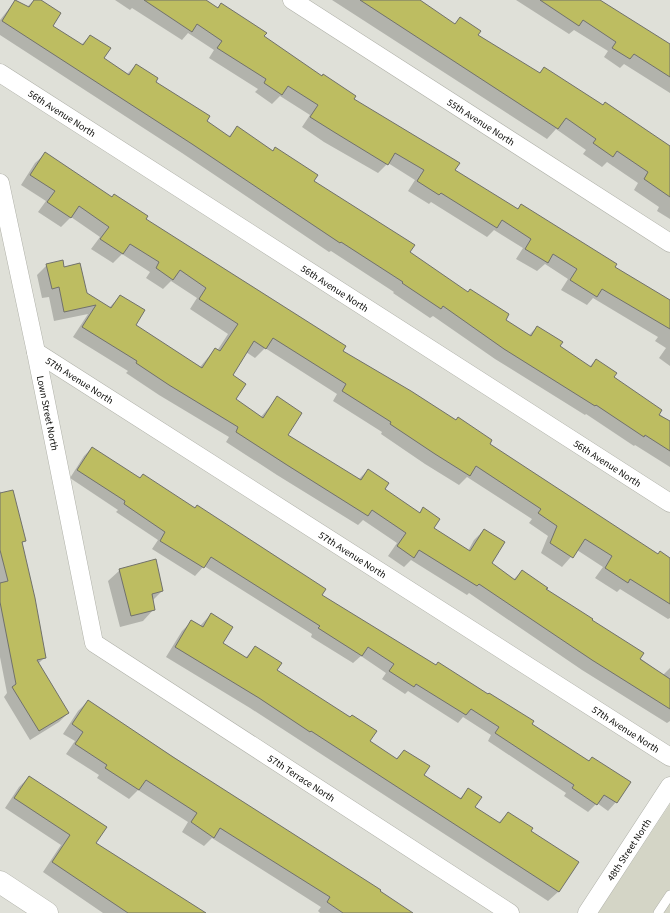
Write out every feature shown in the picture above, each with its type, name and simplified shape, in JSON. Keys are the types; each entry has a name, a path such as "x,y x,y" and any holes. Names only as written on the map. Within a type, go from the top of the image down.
{"street":[{"name":"55th Avenue North","path":"292,0 670,243"},
{"name":"56th Avenue North","path":"0,73 670,503"},
{"name":"Lown Street North","path":"0,183 36,352 94,643"},
{"name":"57th Avenue North","path":"36,352 670,757"},
{"name":"57th Terrace North","path":"94,643 510,913"},
{"name":"48th Street North","path":"587,913 670,786"},
{"path":"0,882 47,913"}],"lane":[{"path":"658,913 670,894"}],"shaded area":[{"path":"670,804 670,913 598,913"}],"building":[{"path":"15,0 29,7 34,0 41,0 61,13 53,26 83,45 90,35 111,48 104,58 129,75 136,64 158,78 156,82 210,116 207,121 230,137 237,126 273,151 275,147 318,175 314,181 415,245 410,252 468,292 470,289 509,314 506,320 531,336 537,326 563,342 560,346 591,367 596,359 617,373 614,377 662,410 659,415 670,421 670,451 645,435 644,437 596,405 595,406 504,349 443,306 441,309 402,283 403,282 341,242 340,243 192,144 2,21"},
{"path":"144,0 206,0 218,8 221,3 267,33 264,36 322,76 323,74 356,96 354,99 460,163 455,170 518,209 521,204 617,264 615,267 670,300 670,329 602,289 597,297 570,280 577,269 553,254 548,263 525,249 531,239 502,220 497,228 441,193 439,195 417,181 424,170 395,153 388,165 334,132 310,117 318,105 288,86 282,95 264,83 266,79 217,48 222,41 197,24 192,32"},
{"path":"360,0 420,0 455,24 460,17 481,31 478,35 540,73 544,67 603,105 605,102 670,146 670,197 644,179 648,172 617,151 613,157 593,143 596,139 566,118 558,129"},
{"path":"540,0 600,0 670,44 670,77 634,54 630,59 612,48 616,42 583,20 579,26"},
{"path":"45,152 112,197 114,194 148,216 146,219 346,346 343,351 411,391 456,420 458,417 492,440 490,444 658,554 660,551 670,558 670,604 630,579 628,583 605,568 612,556 585,539 573,558 550,543 557,526 538,513 541,509 476,466 470,476 435,454 390,424 391,422 342,391 346,384 273,338 266,349 254,341 233,375 246,384 236,399 263,418 277,396 302,413 288,435 361,480 368,469 389,483 385,489 420,513 423,507 440,519 434,528 470,551 484,529 505,542 492,563 515,580 522,570 548,588 546,589 644,653 640,659 670,679 670,709 592,660 479,584 477,586 419,550 414,558 397,546 406,533 372,510 368,516 287,465 236,432 238,427 169,385 136,363 137,361 82,327 96,305 64,312 59,287 52,289 46,264 63,260 64,267 80,263 87,293 111,308 120,295 145,310 136,325 202,368 215,348 220,351 238,324 199,299 206,288 180,270 173,280 156,268 159,262 130,244 123,254 100,239 109,227 79,206 71,218 47,202 55,191 30,175"},
{"path":"92,447 140,478 143,474 195,508 197,505 326,589 322,595 436,665 438,662 488,694 489,693 534,721 532,724 589,761 592,757 631,782 617,803 604,795 597,805 572,788 574,785 495,733 499,727 471,709 466,715 416,684 414,687 389,671 394,664 368,647 362,656 318,628 320,626 211,557 204,568 160,541 165,532 124,504 125,501 77,470"},
{"path":"13,490 26,541 22,542 35,598 46,658 37,660 69,713 39,731 12,687 16,684 0,602 0,583 8,581 0,550 0,493"},
{"path":"156,559 163,591 152,594 155,610 131,616 119,569"},
{"path":"211,613 233,627 223,643 247,658 255,646 282,663 277,670 350,717 352,715 377,731 370,741 397,759 404,750 430,766 424,775 461,799 468,788 482,797 475,807 500,823 508,812 533,828 531,831 579,862 559,892 311,731 310,732 259,698 175,647 191,620 203,627"},
{"path":"88,700 173,757 381,890 380,891 413,913 343,913 327,902 330,897 220,828 214,838 191,822 197,813 146,780 139,790 105,768 107,765 75,744 83,732 72,724"},
{"path":"29,776 107,827 96,843 206,913 128,913 52,862 70,835 14,798"}]}
